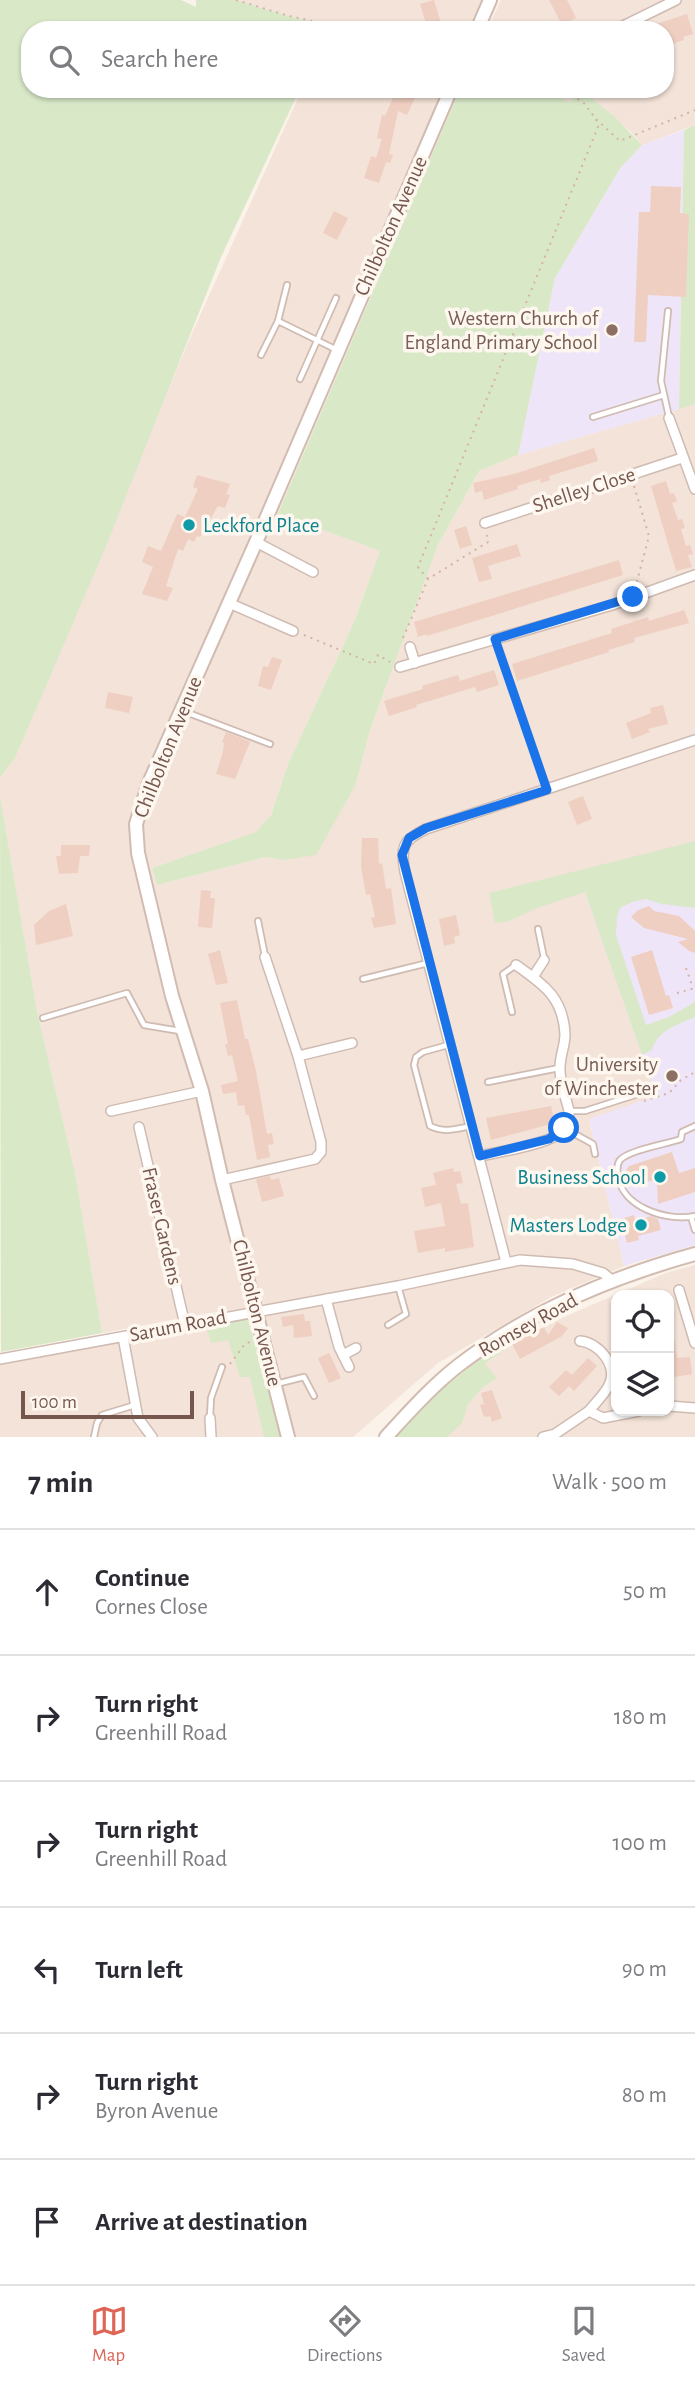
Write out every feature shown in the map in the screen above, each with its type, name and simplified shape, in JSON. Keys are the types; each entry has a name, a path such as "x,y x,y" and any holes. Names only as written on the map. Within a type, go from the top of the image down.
{"main road":[{"path":"481,21 490,0"},
{"name":"Chilbolton Avenue","path":"288,1437 202,1091 158,939 136,838 136,824 142,801 447,98"},
{"name":"Romsey Road","path":"386,1437 425,1395 457,1366 504,1333 613,1281 695,1254"}],"street":[{"path":"633,21 676,0"},
{"path":"669,418 695,489"},
{"name":"Shelley Close","path":"485,523 682,458"},
{"path":"256,542 313,572"},
{"path":"400,667 633,597 695,575"},
{"path":"229,603 293,631"},
{"path":"411,647 415,663"},
{"path":"506,1262 403,863 403,849 409,838 426,828 695,740"},
{"path":"222,1180 315,1159 321,1152 321,1142 298,1056 265,957"},
{"path":"533,977 544,960"},
{"path":"480,1156 549,1139 564,1128 569,1111 559,1068 565,1034 558,1004 554,994 516,965"},
{"path":"298,1056 352,1042"},
{"path":"111,1111 202,1091"},
{"name":"Fraser Gardens","path":"139,1127 185,1325"},
{"name":"Sarum Road","path":"0,1359 398,1286 506,1262 533,1260 573,1264 603,1273 613,1281"},
{"path":"679,1290 695,1343"},
{"path":"326,1299 349,1367"},
{"path":"123,1337 138,1418 152,1437"},
{"path":"543,1437 555,1434 589,1411 610,1384 611,1366 601,1352 587,1341 579,1341"},
{"path":"343,1355 356,1348"},
{"path":"674,1406 695,1408"},
{"path":"589,1411 603,1418 613,1416"},
{"path":"210,1418 211,1437"}],"lane":[{"path":"261,355 278,321 287,285"},
{"path":"300,379 336,298"},
{"path":"668,311 661,381 669,418"},
{"path":"278,321 338,350"},
{"path":"593,417 664,395"},
{"path":"181,710 270,744"},
{"path":"258,921 265,957"},
{"path":"538,929 544,960"},
{"path":"363,979 429,962"},
{"path":"512,1012 503,974 516,965"},
{"path":"43,1018 127,993 144,1025 183,1031"},
{"path":"451,1044 423,1052 416,1057 414,1065 430,1126 447,1131 472,1125"},
{"path":"488,1082 559,1068"},
{"path":"569,1111 585,1111 638,1094"},
{"path":"695,1126 682,1132 681,1139 629,1155 620,1161 617,1168 619,1184 628,1199 664,1215 693,1217 695,1230"},
{"path":"564,1128 593,1144 594,1154"},
{"path":"388,1325 406,1314 398,1286"},
{"path":"210,1418 211,1398 222,1367"},
{"path":"275,1384 304,1377 314,1396"},
{"path":"94,1437 102,1415 136,1405"}],"path":[{"path":"236,0 312,21"},
{"path":"576,98 583,102 596,119 620,141 695,110"},
{"path":"428,579 418,567 598,127 596,119"},
{"path":"631,475 649,536 633,597"},
{"path":"411,647 403,639 428,579 488,542 485,523"},
{"path":"293,631 374,664 378,655 400,667"},
{"path":"495,639 547,790"},
{"path":"677,993 694,988 686,968"},
{"path":"230,1366 245,1344 263,1336"}],"shaded area":[{"path":"236,0 490,0 481,21 312,21"},
{"path":"501,0 695,0 695,125 642,145 630,131 590,98 674,98 674,21 491,21"},
{"path":"298,98 448,98 278,512 380,551 354,622 288,764 271,815 257,832 152,868 157,885 266,857 284,860 356,784 370,730 438,545 479,471 518,455 695,404 695,861 656,1096 589,1120 624,1266 551,1297 438,1363 353,1437 0,1437 0,1365 247,1318 226,1310 102,1333 75,1172 37,1012 0,796 0,778 15,758 190,338"},
{"name":"Western Church of England Primary School","path":"684,130 679,409 518,455 555,278 621,167 642,145"},
{"name":"University of Winchester","path":"695,861 695,1245 624,1266 589,1119 656,1096 585,892"},
{"path":"695,1265 695,1437 400,1437 465,1379 512,1344 611,1297 611,1416 674,1416 674,1290 627,1290 666,1273"}],"green space":[{"path":"0,0 181,0 196,7 196,0 236,0 312,21 21,21 21,98 296,98 221,257 107,544 15,758 0,778"},
{"path":"456,98 561,98 570,102 574,98 591,98 615,117 642,145 621,167 555,278 518,455 479,471 438,545 370,730 356,784 316,855 284,860 266,857 157,885 152,868 256,832 271,815 288,764 354,622 380,551 278,513"},
{"path":"695,125 695,404 679,409 684,130"},
{"path":"0,796 37,1012 75,1172 102,1333 1,1352"},
{"path":"695,841 695,908 646,899 620,908 617,917 616,935 646,1025 669,1017 695,1002 695,1017 663,1033 652,1050 642,1055 585,892 537,908 509,921 495,923 489,893"},
{"path":"248,1318 282,1437 264,1437 250,1377 240,1377 228,1340 211,1343 206,1326"},
{"path":"506,1338 512,1344 485,1364 497,1378 483,1387 468,1404 462,1423 447,1437 393,1437 427,1401"}],"building":[{"path":"434,0 440,21 425,21 420,4"},
{"path":"549,0 567,0 576,18 560,21"},
{"path":"687,14 693,34 674,43 674,21 666,21"},
{"path":"393,98 415,98 407,115 398,111 389,154 393,155 390,163 386,162 379,183 364,178 371,156 376,158 382,139 377,138 382,115 385,116"},
{"path":"651,186 681,187 680,213 689,214 686,297 648,295 646,342 634,342 639,212 650,212"},
{"path":"334,211 348,218 337,240 323,233"},
{"path":"594,448 598,461 549,476 550,480 541,483 540,479 484,500 482,491 475,493 473,483 514,474"},
{"path":"197,475 230,484 226,494 230,495 225,508 218,506 200,537 197,536 194,542 188,539 183,551 178,549 166,586 173,588 167,601 142,594 153,567 142,562 148,546 161,551 177,514 185,517 198,489 193,487"},
{"path":"666,481 670,494 674,493 677,501 672,503 678,520 682,519 685,528 681,529 686,546 690,545 693,554 688,555 692,567 676,571 651,486"},
{"path":"466,526 472,545 460,549 454,530"},
{"path":"517,544 521,556 488,566 492,579 479,582 472,558"},
{"path":"619,560 623,575 418,637 414,622"},
{"path":"684,610 689,623 634,638 635,642 608,650 609,652 517,681 512,664 612,633 611,629 648,617 649,621"},
{"path":"272,657 282,660 271,690 258,686 263,666 268,667"},
{"path":"494,670 499,685 477,692 475,687 389,716 384,701 458,675 460,681"},
{"path":"108,692 133,697 129,713 105,708"},
{"path":"663,705 668,724 648,729 650,732 632,739 626,723 651,713 650,708"},
{"path":"226,732 250,742 235,779 216,774"},
{"path":"583,796 592,819 577,825 568,802"},
{"path":"362,838 378,838 379,864 382,863 386,889 391,888 396,924 374,928 371,918 375,917 370,894 366,895 361,867"},
{"path":"61,845 90,845 89,856 80,856 78,873 59,874 56,856 61,856"},
{"path":"201,890 211,891 210,898 215,898 212,928 198,927"},
{"path":"66,904 73,936 36,945 34,925 49,911"},
{"path":"649,906 654,911 679,916 695,931 695,953 678,942 688,939 644,928 631,917 638,910"},
{"path":"456,915 460,935 454,937 455,943 444,946 439,919"},
{"path":"220,950 228,983 216,985 208,954"},
{"path":"652,950 666,996 669,995 673,1008 649,1015 631,957"},
{"path":"237,1000 245,1039 248,1039 256,1071 267,1134 272,1133 274,1144 268,1145 270,1157 257,1160 249,1115 246,1115 244,1105 238,1106 236,1092 223,1094 221,1085 238,1081 232,1055 228,1056 225,1044 228,1044 220,1003"},
{"path":"551,1106 555,1123 491,1140 486,1118"},
{"name":"Business School","path":"672,1152 679,1173 695,1168 695,1192 658,1204 657,1181 625,1182 624,1173 629,1166"},
{"path":"453,1168 454,1172 460,1171 463,1183 456,1184 461,1204 468,1203 474,1247 418,1253 414,1231 445,1226 441,1203 425,1207 421,1188 436,1185 433,1173"},
{"path":"270,1176 271,1180 279,1178 284,1196 262,1202 256,1179"},
{"name":"Masters Lodge","path":"634,1215 635,1221 651,1216 658,1219 661,1230 638,1236 639,1240 627,1243 621,1219"},
{"path":"304,1314 305,1321 310,1321 312,1336 294,1338 293,1325 283,1327 281,1317"},
{"path":"557,1322 568,1328 562,1336 520,1359 512,1344 544,1327 548,1335"},
{"path":"674,1337 677,1358 690,1357 692,1374 674,1377"},
{"path":"329,1353 341,1378 329,1383 318,1358"},
{"path":"588,1358 597,1366 574,1391 569,1386 559,1396 549,1387 566,1370 572,1375"},
{"path":"492,1390 502,1418 492,1422 490,1416 484,1417 480,1405 484,1404 481,1393"}],"place":[{"name":"Western Church of England Primary School","path":"612,330"},
{"name":"Leckford Place","path":"189,525"},
{"name":"University of Winchester","path":"672,1076"},
{"name":"Business School","path":"660,1177"},
{"name":"Masters Lodge","path":"641,1225"}],"route":[{"path":"564,1128 549,1139 480,1156 402,855 409,838 426,828 547,790 495,639 633,597"}]}
